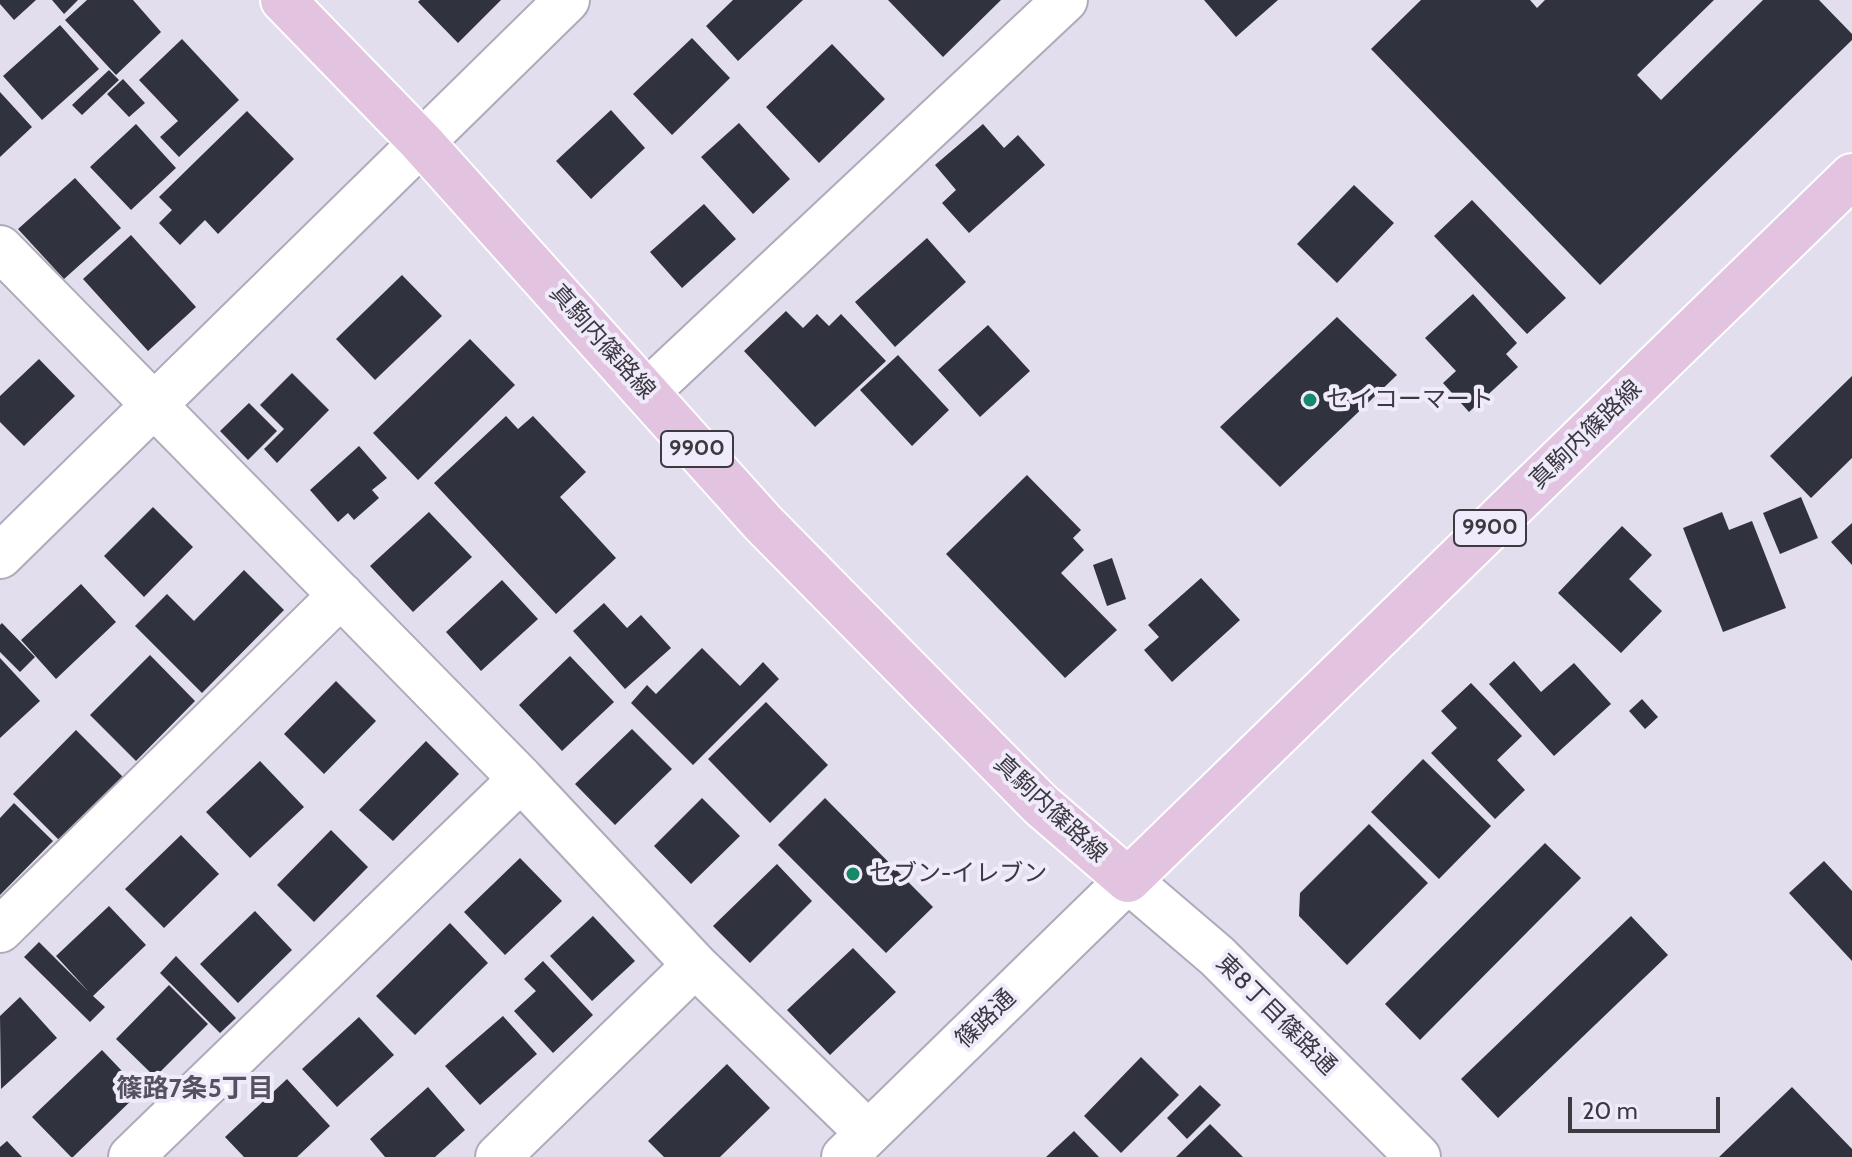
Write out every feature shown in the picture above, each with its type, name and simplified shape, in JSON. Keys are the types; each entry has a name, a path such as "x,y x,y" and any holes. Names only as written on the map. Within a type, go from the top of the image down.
{"main road":[{"name":"真駒内篠路線","path":"283,0 421,142 763,523 1041,805 1128,880 1852,176"}],"street":[{"path":"0,556 567,0"},
{"path":"647,392 1065,0"},
{"path":"0,248 521,779 695,965 856,1145"},
{"path":"0,930 341,595"},
{"path":"131,1157 521,779"},
{"name":"篠路通","path":"856,1145 1128,880"},
{"name":"東8丁目篠路通","path":"1128,880 1217,956 1418,1157"},
{"path":"498,1157 695,965"}],"building":[{"path":"0,0 36,0 14,20"},
{"path":"52,0 78,0 64,14"},
{"path":"87,0 133,0 161,32 116,75 65,20"},
{"path":"501,0 458,43 418,2"},
{"path":"733,0 803,0 738,61 706,26"},
{"path":"888,0 1001,0 943,57"},
{"path":"1204,0 1278,0 1236,37"},
{"path":"1421,0 1530,0 1537,8 1545,0 1714,0 1637,75 1661,100 1763,0 1819,0 1852,34 1852,40 1600,285 1371,49"},
{"path":"60,25 99,69 42,120 3,76"},
{"path":"692,38 730,78 672,135 633,94"},
{"path":"182,39 239,100 179,157 160,137 178,121 139,80"},
{"path":"832,44 885,99 819,163 766,107"},
{"path":"109,70 119,80 82,115 72,105"},
{"path":"123,79 145,103 129,117 107,94"},
{"path":"0,92 32,127 0,157"},
{"path":"611,110 645,148 591,199 556,161"},
{"path":"247,111 294,159 218,234 205,220 180,245 159,223 172,210 159,197"},
{"path":"739,123 790,179 753,214 701,157"},
{"path":"136,124 176,168 131,210 90,167"},
{"path":"983,124 1004,148 1018,135 1045,165 969,233 942,203 956,190 935,165"},
{"path":"75,178 121,228 64,279 18,229"},
{"path":"1354,185 1394,223 1337,283 1297,244"},
{"path":"1472,200 1566,298 1527,334 1434,236"},
{"path":"704,204 736,239 682,288 650,252"},
{"path":"131,235 196,307 148,351 83,279"},
{"path":"927,238 966,282 895,347 855,302"},
{"path":"402,275 442,316 375,380 336,339"},
{"path":"1473,294 1517,343 1506,354 1518,367 1469,412 1443,383 1456,371 1425,338"},
{"path":"786,311 803,328 817,314 829,326 841,314 886,361 815,427 744,351"},
{"path":"1337,317 1397,375 1280,487 1220,427"},
{"path":"988,325 1030,371 980,417 938,370"},
{"path":"470,339 515,385 418,480 373,433"},
{"path":"898,355 949,410 912,446 860,390"},
{"path":"39,359 75,396 24,446 0,422 0,396"},
{"path":"292,373 329,410 277,463 264,449 284,429 260,405"},
{"path":"1852,376 1852,458 1811,498 1770,456"},
{"path":"249,403 277,431 248,460 220,431"},
{"path":"506,416 518,429 533,416 586,472 560,497 616,558 556,614 434,483"},
{"path":"359,446 387,478 372,490 379,498 354,520 348,513 338,522 310,490"},
{"path":"1027,475 1081,530 1073,538 1084,550 1061,573 1117,630 1065,678 946,554"},
{"path":"1801,497 1818,538 1780,554 1763,513"},
{"path":"153,507 193,547 144,597 104,556"},
{"path":"429,512 472,557 413,612 370,566"},
{"path":"1722,512 1729,530 1752,521 1786,608 1723,632 1683,528"},
{"path":"1852,523 1852,565 1831,542"},
{"path":"1622,526 1652,555 1629,579 1662,611 1621,653 1558,593"},
{"path":"1112,558 1126,599 1107,606 1093,565"},
{"path":"244,570 284,610 202,693 135,626 167,594 194,621"},
{"path":"1201,578 1240,620 1172,682 1144,650 1159,637 1148,625"},
{"path":"502,580 538,619 481,671 446,632"},
{"path":"81,584 116,622 56,679 21,640"},
{"path":"604,603 627,628 641,615 671,648 625,689 573,631"},
{"path":"2,623 35,657 20,672 0,652"},
{"path":"702,648 740,686 763,662 779,679 693,765 631,703 647,685 656,694"},
{"path":"150,655 195,701 136,761 90,715"},
{"path":"570,656 614,702 562,751 519,705"},
{"path":"0,658 40,701 0,738"},
{"path":"1514,661 1541,692 1574,663 1611,704 1554,756 1489,684"},
{"path":"336,681 376,721 324,774 284,734"},
{"path":"1471,683 1522,736 1497,760 1525,790 1495,819 1431,753 1457,728 1441,711"},
{"path":"1642,699 1658,717 1645,729 1629,711"},
{"path":"766,702 828,765 770,823 708,759"},
{"path":"632,729 672,769 615,825 575,784"},
{"path":"76,730 125,779 62,843 13,794"},
{"path":"426,741 459,774 393,841 359,810"},
{"path":"1423,759 1491,826 1439,879 1371,812"},
{"path":"260,761 304,807 250,858 206,812"},
{"path":"702,798 740,836 691,884 654,846"},
{"path":"825,798 933,907 886,953 778,845"},
{"path":"14,803 53,841 0,895 0,818"},
{"path":"1369,824 1428,883 1347,965 1299,916 1300,893"},
{"path":"331,830 368,867 314,922 277,885"},
{"path":"181,835 219,874 164,928 125,889"},
{"path":"1545,843 1581,878 1420,1040 1385,1004"},
{"path":"520,858 562,901 505,955 464,912"},
{"path":"1824,861 1852,891 1852,961 1789,893"},
{"path":"777,864 812,901 750,963 713,926"},
{"path":"109,906 146,945 93,996 105,1007 90,1022 24,957 39,942 89,992 56,956"},
{"path":"255,911 292,950 238,1003 200,964"},
{"path":"593,916 635,961 592,1001 550,956"},
{"path":"1631,916 1668,955 1498,1118 1461,1079"},
{"path":"450,923 488,963 415,1035 376,996"},
{"path":"853,948 896,992 830,1055 787,1010"},
{"path":"176,956 236,1018 220,1033 160,973"},
{"path":"543,961 593,1015 553,1053 514,1011 536,991 524,979"},
{"path":"169,985 208,1024 155,1077 116,1039"},
{"path":"20,997 57,1038 1,1089 0,1016"},
{"path":"503,1016 537,1054 480,1105 445,1066"},
{"path":"359,1017 394,1055 337,1107 302,1069"},
{"path":"102,1050 141,1091 71,1157 32,1117"},
{"path":"1141,1057 1179,1095 1121,1153 1084,1116"},
{"path":"727,1064 770,1108 720,1157 664,1157 648,1141"},
{"path":"287,1079 330,1126 297,1157 244,1157 225,1137"},
{"path":"1200,1085 1221,1105 1187,1139 1167,1118"},
{"path":"428,1087 465,1130 435,1157 385,1157 370,1139"},
{"path":"1792,1087 1852,1149 1852,1157 1719,1157"},
{"path":"1210,1124 1243,1157 1176,1157"},
{"path":"1074,1131 1099,1157 1046,1157"},
{"path":"7,1141 22,1157 0,1157 0,1147"}],"place":[{"name":"セイコーマート","path":"1310,400"},
{"name":"セブン-イレブン","path":"853,874"}],"district":[{"name":"篠路7条5丁目","path":"195,1089"}]}
